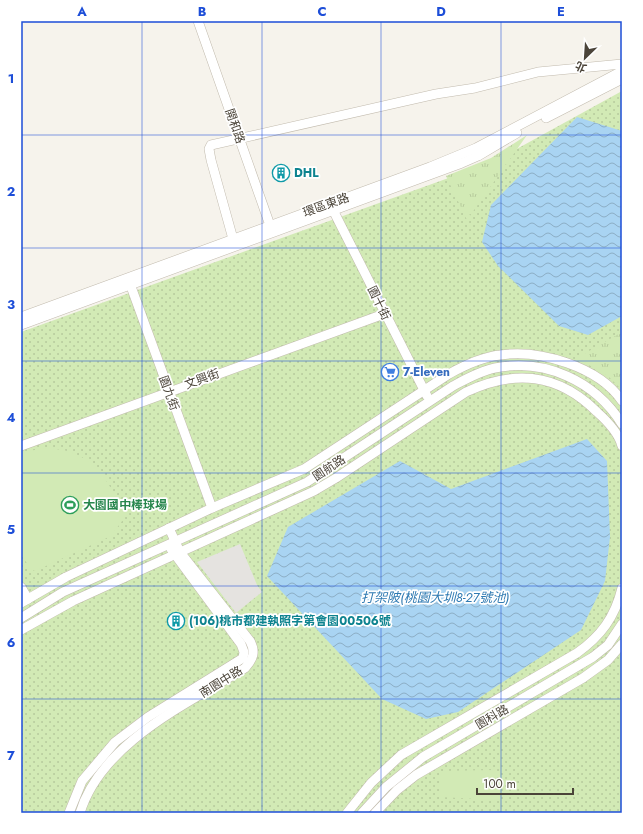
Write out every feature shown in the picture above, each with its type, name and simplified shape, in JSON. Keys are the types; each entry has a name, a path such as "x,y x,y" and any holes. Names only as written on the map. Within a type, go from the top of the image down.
{"street":[{"name":"開和路","path":"198,21 271,229"},
{"path":"233,239 209,149 211,145 436,94 474,88 538,72 622,64"},
{"name":"環區東路","path":"332,207 476,148 622,71"},
{"name":"環區東路","path":"21,318 129,281 332,207 478,156 517,133 622,79"},
{"name":"園十街","path":"332,207 423,392 430,401"},
{"name":"環區東路","path":"21,325 233,239 271,229"},
{"name":"園九街","path":"129,281 212,508"},
{"name":"文興街","path":"21,446 168,391 384,314"},
{"path":"21,587 25,601 66,577 212,508 304,469 464,365 501,354 527,354 555,359 576,366 602,382 622,401"},
{"name":"園航路","path":"21,618 63,592 307,482 430,401 473,375 495,368 519,365 543,368 565,374 585,385 605,401 622,424"},
{"path":"21,630 73,601 314,490 336,478 466,392 486,383 521,377 540,379 575,393 605,419 622,446"},
{"name":"南園中路","path":"69,813 82,781 98,760 115,742 148,717 243,658 244,652 240,644 177,553 166,530"},
{"name":"南園中路","path":"80,813 92,784 108,764 131,742 154,724 245,668 252,661 254,647 250,641 177,553"},
{"path":"347,813 371,783 402,755 571,657 591,643 610,621 622,588"},
{"name":"園科路","path":"362,813 386,787 424,757 593,657 608,645 622,624"},
{"path":"375,813 397,790 416,775 583,678 608,660 622,644"}],"green space":[{"path":"622,91 622,813 21,813 21,332 493,162"},
{"path":"527,135 467,220 446,176 491,158"},
{"path":"622,332 622,390 609,377 577,358"},
{"name":"大園國中棒球場","path":"48,448 77,455 88,461 97,469 112,490 125,517 111,536 35,571 30,569 21,553 21,452"},
{"path":"495,770 495,800 441,797 441,771"}],"shaded area":[{"path":"240,544 257,585 262,592 236,613 197,562"}],"water":[{"path":"577,117 622,131 622,316 588,335 559,326 498,266 482,242 491,205"},
{"name":"打架陂(桃園大圳8-27號池)","path":"587,439 607,461 610,537 605,581 581,630 458,712 426,719 382,699 267,576 288,527 400,461 451,489"}],"place":[{"name":"DHL","path":"281,173"},
{"name":"7-Eleven","path":"390,372"},
{"name":"大園國中棒球場","path":"70,505"},
{"name":"(106)桃市都建執照字第會園00506號","path":"176,621"}]}
